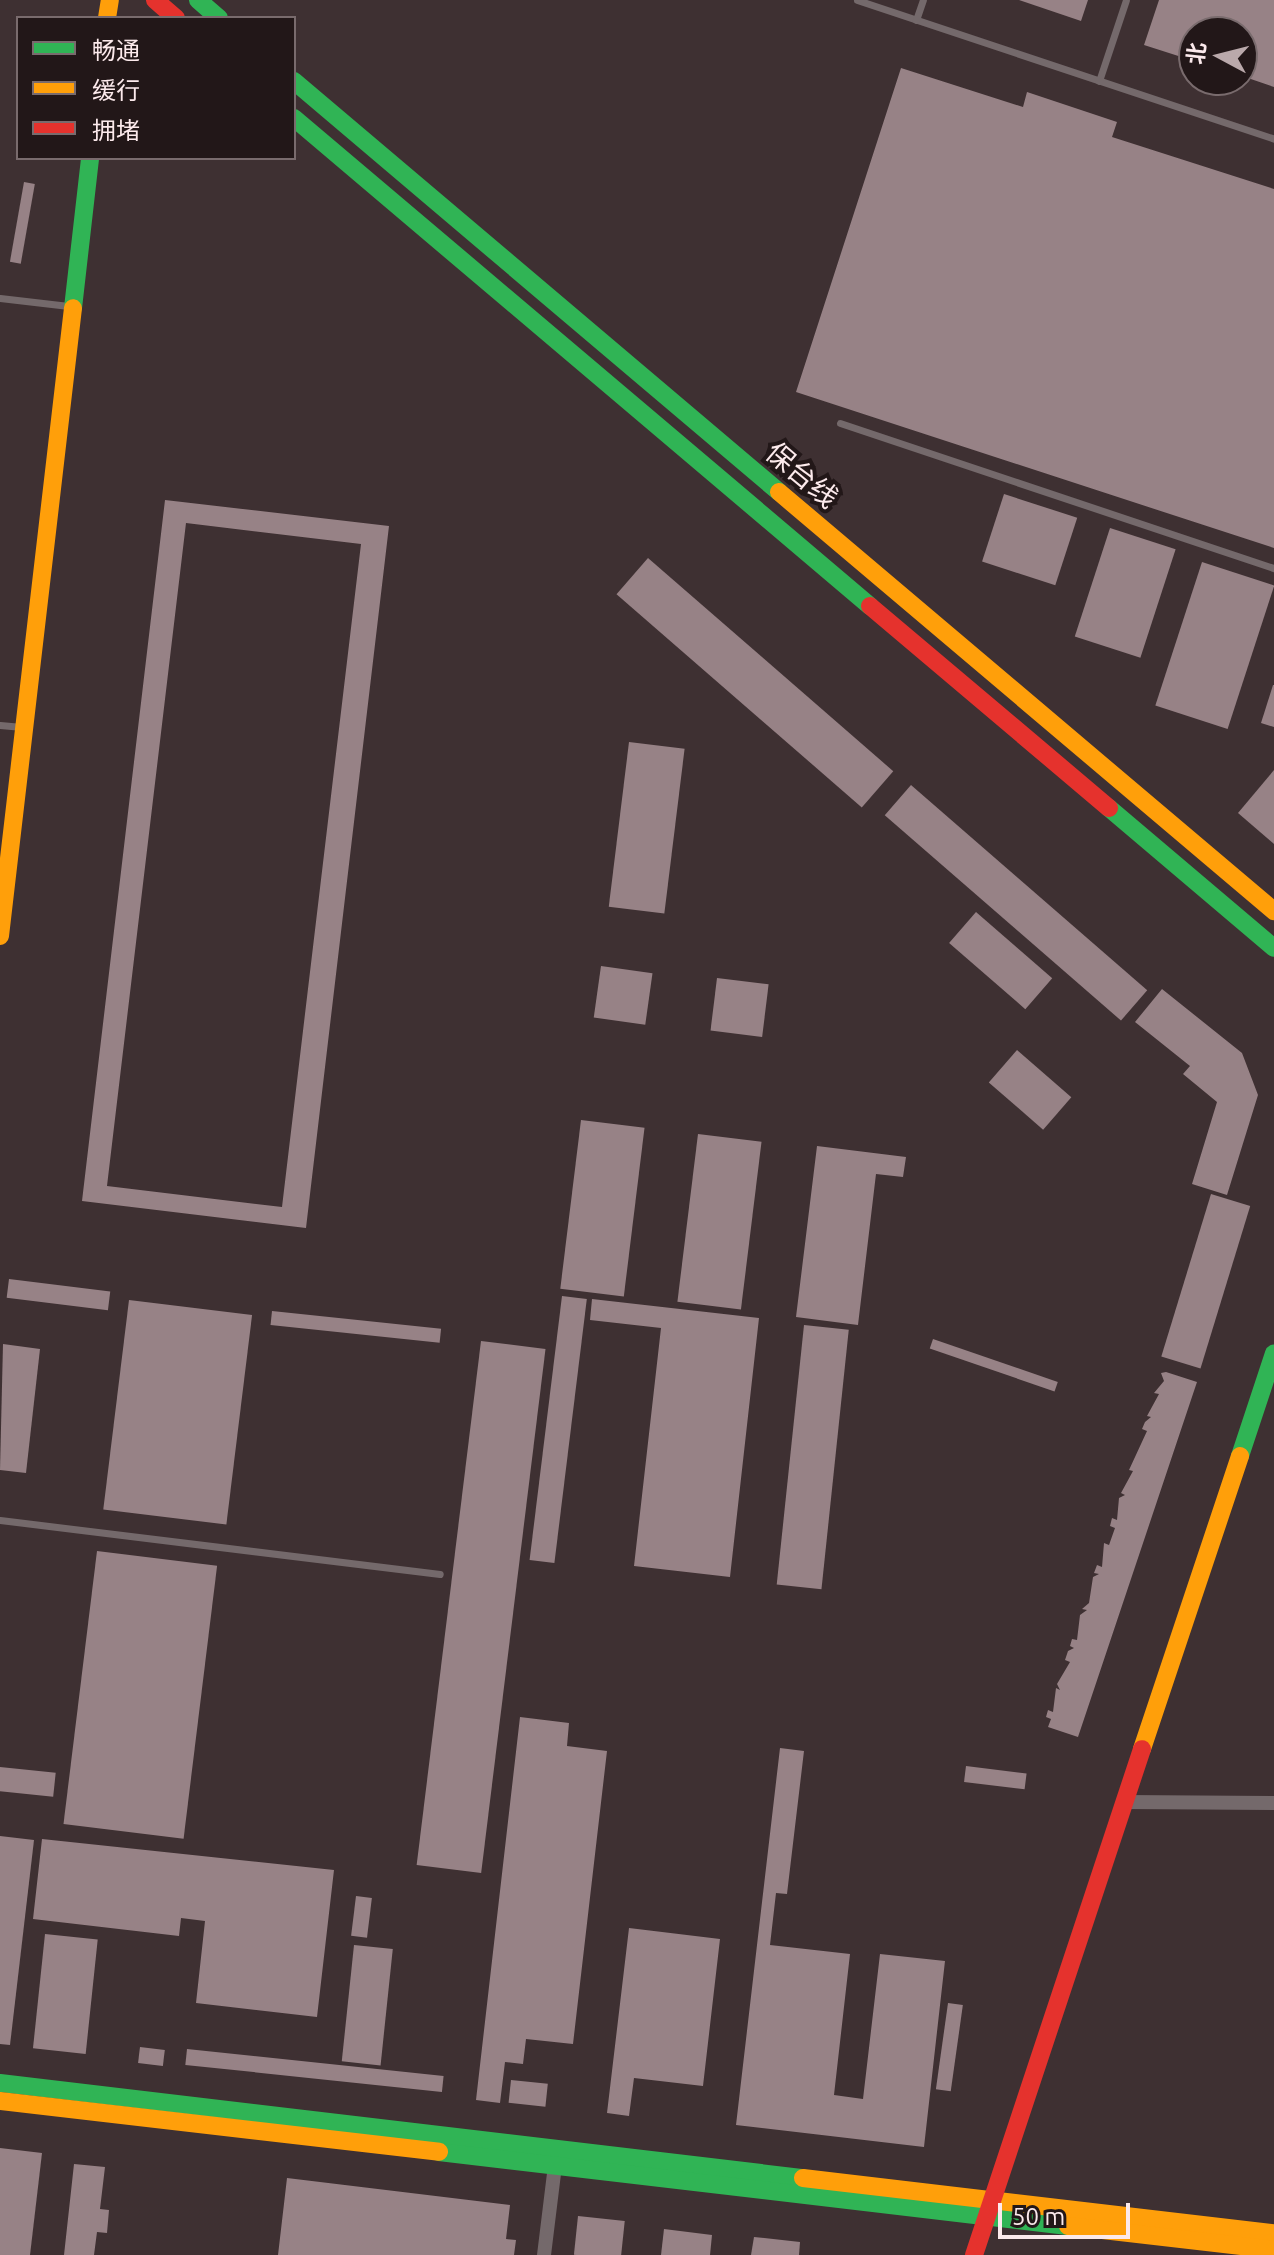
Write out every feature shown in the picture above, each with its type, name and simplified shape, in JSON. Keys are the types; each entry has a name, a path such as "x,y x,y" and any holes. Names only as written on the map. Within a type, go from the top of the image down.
{"main road":[{"path":"155,0 174,16"},
{"path":"198,0 217,16"},
{"name":"保台线","path":"296,83 1274,911"},
{"name":"保台线","path":"296,120 1274,948"},
{"path":"0,936 90,160"},
{"path":"974,2255 1274,1353"},
{"path":"0,2083 989,2208 1274,2250"},
{"path":"0,2101 555,2166 1274,2233"}],"street":[{"path":"1124,1802 1274,1803"},
{"path":"544,2255 555,2166"}],"lane":[{"path":"857,0 1274,139"},
{"path":"916,20 923,0"},
{"path":"1099,81 1126,0"},
{"path":"0,298 73,307"},
{"path":"840,423 1274,568"},
{"path":"0,725 24,727"},
{"path":"0,1520 440,1574"}],"building":[{"path":"1019,0 1088,0 1081,21"},
{"path":"1159,0 1274,0 1274,87 1258,82 1258,16 1178,16 1178,56 1144,45"},
{"path":"901,68 1023,107 1027,92 1117,122 1112,137 1274,189 1274,548 796,392"},
{"path":"24,182 35,184 21,264 10,262"},
{"path":"1004,494 1077,518 1055,585 982,562"},
{"path":"165,500 389,526 306,1228 82,1201","holes":["186,523 361,544 282,1207 107,1186"]},
{"path":"1110,528 1176,549 1140,658 1075,636"},
{"path":"648,558 893,771 862,807 617,594"},
{"path":"1202,562 1274,585 1228,729 1155,706"},
{"path":"1274,685 1274,727 1261,723"},
{"path":"629,742 685,749 664,914 609,907"},
{"path":"1274,770 1274,844 1238,813"},
{"path":"911,785 1147,990 1121,1021 885,815"},
{"path":"976,912 1052,978 1025,1009 949,943"},
{"path":"601,966 652,973 645,1025 594,1017"},
{"path":"717,978 769,984 762,1037 711,1031"},
{"path":"1162,989 1242,1053 1258,1095 1227,1195 1192,1184 1217,1102 1183,1074 1190,1066 1135,1022"},
{"path":"1017,1050 1071,1097 1043,1130 989,1082"},
{"path":"581,1120 645,1128 624,1297 560,1289"},
{"path":"698,1134 762,1142 741,1310 677,1302"},
{"path":"817,1146 906,1157 903,1177 876,1174 858,1325 796,1317"},
{"path":"1211,1194 1250,1206 1201,1369 1161,1357"},
{"path":"9,1279 110,1291 108,1310 7,1298"},
{"path":"562,1296 587,1299 554,1563 530,1560"},
{"path":"592,1299 759,1318 730,1577 634,1566 661,1328 590,1320"},
{"path":"129,1300 252,1315 226,1525 103,1509"},
{"path":"272,1311 441,1329 440,1343 271,1325"},
{"path":"804,1325 849,1330 821,1589 777,1585"},
{"path":"933,1339 1058,1382 1055,1391 930,1348"},
{"path":"481,1341 546,1349 481,1873 417,1865"},
{"path":"3,1344 40,1349 26,1473 0,1470"},
{"path":"1161,1373 1197,1382 1078,1737 1048,1727 1051,1719 1046,1717 1048,1710 1053,1712 1056,1688 1060,1690 1057,1684 1070,1662 1065,1660 1068,1651 1074,1648 1070,1646 1072,1639 1077,1640 1080,1615 1087,1610 1082,1609 1089,1603 1093,1577 1099,1574 1094,1573 1097,1565 1102,1567 1104,1543 1109,1545 1115,1528 1110,1526 1112,1518 1117,1520 1119,1498 1125,1495 1121,1493 1133,1471 1129,1470 1147,1431 1142,1429 1151,1417 1147,1416 1159,1394 1154,1393 1164,1381"},
{"path":"97,1551 217,1566 184,1839 63,1824"},
{"path":"520,1717 569,1723 567,1746 607,1751 573,2044 526,2039 523,2064 505,2062 500,2103 476,2100"},
{"path":"780,1748 804,1751 787,1894 776,1893 770,1945 850,1954 834,2095 863,2099 880,1954 945,1961 924,2147 736,2125"},
{"path":"966,1766 1027,1773 1025,1789 964,1782"},
{"path":"0,1767 56,1773 53,1797 0,1791"},
{"path":"0,1836 34,1840 10,2045 0,2044"},
{"path":"42,1839 334,1870 317,2017 196,2003 205,1921 181,1918 179,1936 33,1919"},
{"path":"356,1896 372,1898 367,1938 351,1936"},
{"path":"629,1928 720,1939 703,2086 634,2078 629,2116 607,2113"},
{"path":"45,1934 98,1940 86,2054 33,2048"},
{"path":"354,1945 393,1949 381,2065 342,2061"},
{"path":"948,2003 963,2005 951,2091 936,2089"},
{"path":"140,2047 165,2050 163,2066 138,2063"},
{"path":"187,2049 444,2076 442,2092 185,2065"},
{"path":"511,2080 548,2084 545,2107 509,2103"},
{"path":"0,2148 42,2153 30,2255 0,2255"},
{"path":"74,2164 105,2167 100,2209 109,2210 107,2233 97,2232 94,2255 64,2255"},
{"path":"287,2178 510,2205 506,2239 516,2240 514,2255 278,2255"},
{"path":"578,2216 625,2221 621,2255 574,2255"},
{"path":"664,2229 712,2235 710,2255 661,2255"},
{"path":"754,2237 800,2242 799,2255 751,2255"}],"traffic: fast":[{"path":"198,0 217,16"},
{"path":"296,83 779,492"},
{"path":"296,120 870,606"},
{"path":"73,308 90,160"},
{"path":"1109,808 1274,948"},
{"path":"1240,1456 1274,1353"},
{"path":"0,2083 803,2178"},
{"path":"439,2152 1068,2226"}],"traffic: slow":[{"path":"107,16 110,0"},
{"path":"0,936 73,308"},
{"path":"779,492 1274,911"},
{"path":"1142,1749 1240,1456"},
{"path":"0,2101 439,2152"},
{"path":"803,2178 1274,2233"},
{"path":"1068,2226 1274,2250"}],"traffic: jam":[{"path":"155,0 174,16"},
{"path":"870,606 1109,808"},
{"path":"974,2255 1142,1749"}]}
